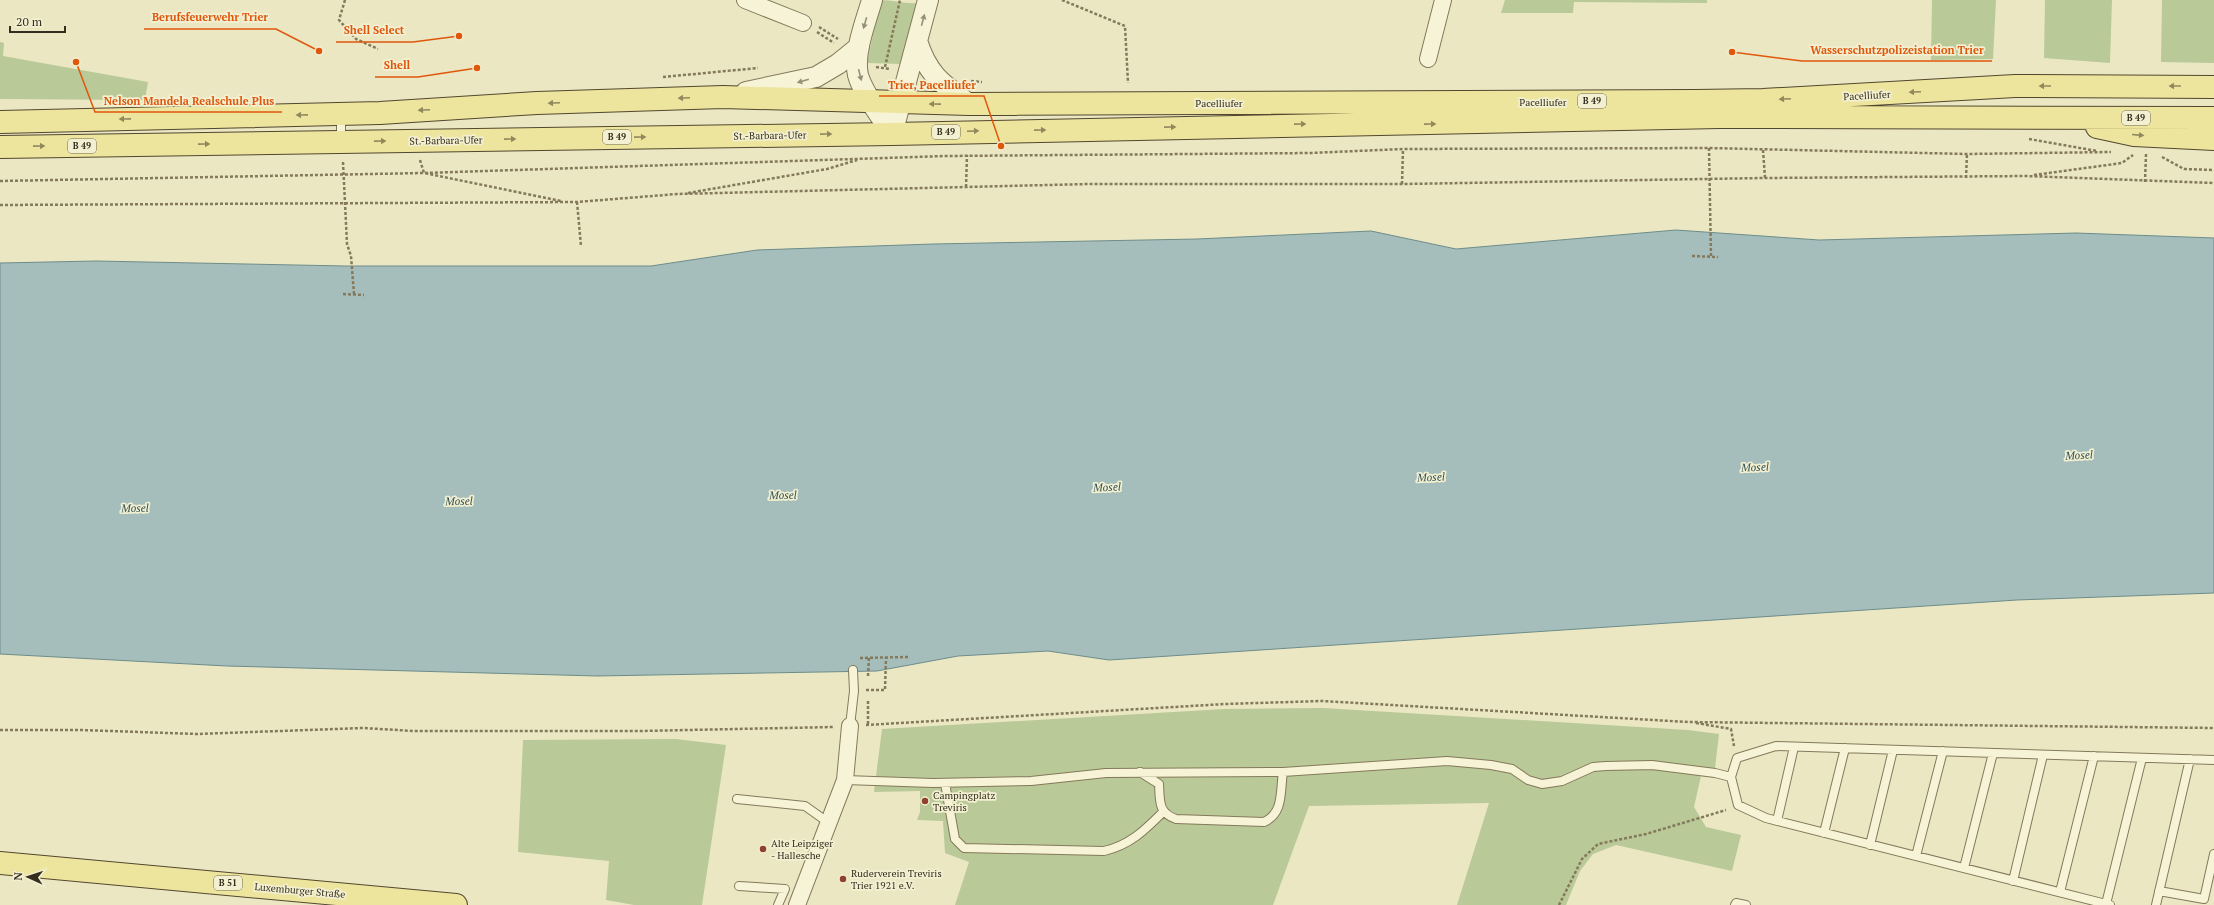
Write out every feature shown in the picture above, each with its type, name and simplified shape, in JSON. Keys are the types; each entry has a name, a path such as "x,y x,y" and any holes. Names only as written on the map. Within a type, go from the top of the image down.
{"main road":[{"name":"Pacelliufer","path":"872,102 969,104 1763,100 2015,86 2214,87"},
{"name":"St.-Barbara-Ufer","path":"0,147 341,114 537,103 723,97 872,102"},
{"name":"Pacelliufer","path":"892,134 1719,117 2214,118"},
{"path":"2059,118 2134,135 2214,140"},
{"name":"St.-Barbara-Ufer","path":"0,122 341,141 892,134"},
{"name":"Luxemburger Straße","path":"0,863 456,905"}],"street":[{"path":"745,0 803,23"},
{"path":"872,0 859,47 858,75 872,102 892,134"},
{"path":"892,134 902,102 928,0"},
{"path":"1428,59 1443,0"},
{"path":"917,41 922,56 931,74 969,104"},
{"path":"723,97 790,84 816,77 838,64 859,47"},
{"path":"797,905 845,780 850,726"}],"lane":[{"path":"341,114 341,141"},
{"path":"850,726 854,691 853,670"},
{"path":"2142,758 2108,905 1766,818 1738,804 1731,777 1737,758 1776,746 2214,760"},
{"path":"1777,821 1794,747"},
{"path":"1824,833 1846,748"},
{"path":"1870,845 1893,750"},
{"path":"1916,856 1943,751"},
{"path":"1964,868 1993,753"},
{"path":"2013,881 2044,755"},
{"path":"2060,892 2094,756"},
{"path":"2156,905 2190,759"},
{"path":"845,780 945,783 1031,780 1140,772 1283,772 1447,761 1491,765 1512,770 1528,780 1542,784 1562,782 1593,768 1606,766 1652,765 1715,773 1731,777"},
{"path":"1140,772 1159,784 1160,806 1163,812 1176,819 1264,822 1273,818 1278,809 1283,772"},
{"path":"945,783 955,839 964,848 1104,851 1120,847 1139,835 1163,812"},
{"path":"737,799 805,806 829,823"},
{"path":"2159,891 2204,899 2214,854"},
{"path":"739,886 785,889 778,905"},
{"path":"1735,905 1736,903 1746,905"}],"path":[{"path":"345,0 339,20 356,39 378,50"},
{"path":"885,67 900,0"},
{"path":"1062,0 1125,26 1128,84"},
{"path":"818,27 839,38"},
{"path":"873,67 885,67 896,72"},
{"path":"968,81 986,83"},
{"path":"1120,84 1135,84"},
{"path":"858,134 862,158"},
{"path":"1709,148 1711,179 1711,257"},
{"path":"0,181 424,173 967,155 1310,153 1403,149 1709,148 1967,154 2104,152"},
{"path":"1402,184 1403,149"},
{"path":"1763,150 1765,178"},
{"path":"2026,176 2122,164 2135,153"},
{"path":"1966,178 1967,154"},
{"path":"2156,154 2184,169 2214,170"},
{"path":"966,187 967,155"},
{"path":"677,194 827,169 862,158"},
{"path":"420,159 424,173"},
{"path":"2145,182 2146,160"},
{"path":"424,173 568,202"},
{"path":"345,174 347,244 351,256 354,294"},
{"path":"0,205 577,202 677,194 1089,184 1402,184 1765,178 1966,178 2026,176 2145,182 2214,183"},
{"path":"577,202 581,246"},
{"path":"1692,256 1718,257"},
{"path":"343,294 364,295"},
{"path":"854,691 885,690 886,657"},
{"path":"857,658 908,657"},
{"path":"868,690 868,724"},
{"path":"0,730 82,730 197,734 363,728 414,731 640,731 850,726 1225,704 1322,702 1431,706 1688,722 2214,728"},
{"path":"1688,722 1731,729 1737,758"},
{"path":"1559,905 1582,859 1598,844 1646,834 1721,812 1738,804"}],"green space":[{"path":"880,0 919,3 902,64 867,63"},
{"path":"1505,0 1707,0 1707,3 1574,2 1573,13 1501,13"},
{"path":"1932,0 1996,0 1993,59 1931,60"},
{"path":"2045,0 2112,0 2110,63 2044,58"},
{"path":"2162,0 2214,0 2214,63 2161,62"},
{"path":"0,42 4,43 3,56 148,82 145,100 0,99"},
{"name":"Campingplatz Treviris","path":"1323,708 1688,730 1719,734 1714,777 1701,776 1694,807 1706,827 1741,835 1732,871 1616,845 1593,854 1580,871 1566,905 1457,905 1489,803 1309,806 1273,905 955,905 969,862 945,853 943,821 917,820 920,812 920,791 874,792 882,729 1224,709"},
{"path":"676,739 726,745 702,905 634,905 606,900 609,861 518,852 523,740"}],"water":[{"name":"Mosel","path":"1676,230 1819,240 2076,233 2214,238 2214,593 2017,600 1109,660 1048,651 958,656 877,671 597,676 227,666 0,654 0,263 96,261 345,266 651,266 757,250 933,244 1197,239 1371,231 1456,249"}],"place":[{"name":"Shell Select","path":"459,36"},
{"name":"Berufsfeuerwehr Trier","path":"319,51"},
{"name":"Wasserschutzpolizeistation Trier","path":"1732,52"},
{"name":"Nelson Mandela Realschule Plus","path":"76,62"},
{"name":"Shell","path":"477,68"},
{"name":"Trier, Pacelliufer","path":"1001,146"},
{"name":"Campingplatz Treviris","path":"925,801"},
{"name":"Alte Leipziger - Hallesche","path":"763,849"},
{"name":"Ruderverein Treviris Trier 1921 e.V.","path":"843,879"}]}
